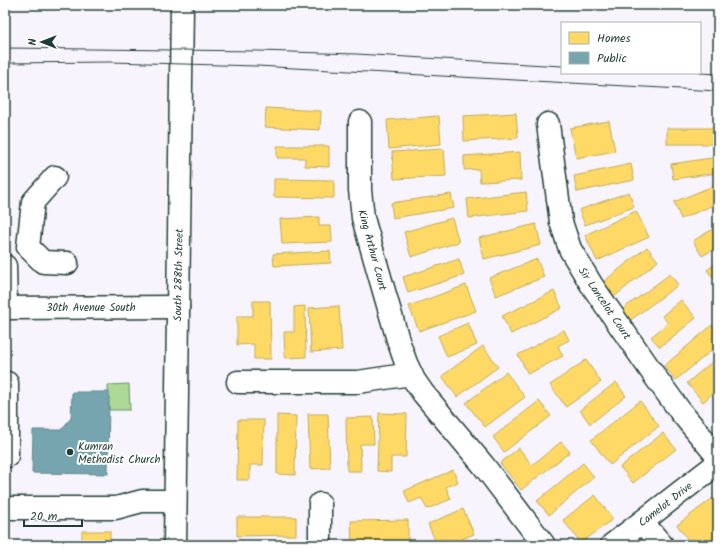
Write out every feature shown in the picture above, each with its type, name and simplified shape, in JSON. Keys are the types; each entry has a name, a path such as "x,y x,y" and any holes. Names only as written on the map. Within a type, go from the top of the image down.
{"street":[{"name":"South 288th Street","path":"175,545 182,5"},
{"name":"King Arthur Court","path":"360,122 360,190 363,218 398,340 411,374 423,393 484,466 544,545"},
{"name":"Sir Lancelot Court","path":"548,124 561,222 570,250 591,284 656,378 680,411 718,457"},
{"path":"5,270 28,247 33,202 55,177"},
{"path":"28,247 43,262 66,263"},
{"path":"5,266 5,308"},
{"name":"30th Avenue South","path":"5,308 178,307"},
{"path":"238,382 358,382 411,374"},
{"path":"5,383 7,383 7,456 5,456"},
{"name":"Camelot Drive","path":"612,545 718,463"},
{"path":"5,508 116,508 142,501 175,501"},
{"path":"320,504 320,545"},
{"path":"642,522 662,545"}],"green space":[{"path":"129,384 130,410 109,410 108,385"}],"building: Homes":[{"path":"266,108 321,111 320,130 265,127"},
{"path":"516,113 518,138 464,141 463,116"},
{"path":"439,116 441,144 389,149 387,120"},
{"path":"609,121 615,151 576,158 570,128"},
{"path":"667,128 718,128 718,144 667,144"},
{"path":"277,146 329,146 329,167 305,166 305,158 277,158"},
{"path":"444,149 446,176 394,179 392,152"},
{"path":"520,152 521,180 480,182 479,169 464,170 464,156"},
{"path":"718,157 718,173 673,179 671,164"},
{"path":"631,164 634,180 577,192 574,176"},
{"path":"274,179 334,180 334,198 274,197"},
{"path":"718,184 718,203 681,219 674,202"},
{"path":"526,192 528,211 469,218 467,199"},
{"path":"629,192 634,207 585,225 579,210"},
{"path":"451,194 454,208 393,218 391,203"},
{"path":"636,211 649,237 597,261 585,235"},
{"path":"319,217 319,226 331,226 332,242 282,244 280,219"},
{"path":"452,218 459,242 411,257 404,232"},
{"path":"536,224 541,245 484,259 479,238"},
{"path":"718,226 718,247 702,256 693,241"},
{"path":"647,247 658,261 614,297 602,283"},
{"path":"330,251 331,263 274,266 273,254"},
{"path":"459,259 464,275 408,293 403,277"},
{"path":"537,259 544,277 496,296 489,278"},
{"path":"718,262 718,284 707,270"},
{"path":"670,274 678,285 628,322 620,311"},
{"path":"466,285 476,311 419,331 409,306"},
{"path":"554,291 562,308 511,334 502,316"},
{"path":"681,300 696,318 660,347 651,337 668,323 662,316"},
{"path":"253,301 270,301 271,359 254,359 254,344 237,345 237,316 253,316"},
{"path":"305,306 306,357 285,358 284,332 294,332 294,307"},
{"path":"339,306 342,350 311,352 309,308"},
{"path":"468,323 477,345 447,357 438,336"},
{"path":"712,325 718,332 718,345 676,380 664,366"},
{"path":"564,330 569,340 558,346 563,356 528,374 518,355"},
{"path":"483,346 498,367 457,397 442,376"},
{"path":"718,357 718,389 703,402 687,383"},
{"path":"586,360 601,382 566,407 550,385"},
{"path":"506,372 525,397 485,427 466,403"},
{"path":"616,382 626,396 590,424 580,410"},
{"path":"539,401 551,416 504,452 493,437"},
{"path":"640,401 659,426 610,465 591,440"},
{"path":"379,413 407,414 406,457 391,457 391,472 377,471"},
{"path":"308,414 328,414 330,468 310,469"},
{"path":"277,415 296,416 295,475 277,474"},
{"path":"373,417 374,444 360,444 361,471 347,471 346,418"},
{"path":"238,420 264,420 263,465 250,465 250,480 237,480"},
{"path":"663,433 676,449 633,483 620,467"},
{"path":"561,442 570,452 521,490 500,463 519,448 532,465"},
{"path":"583,463 594,477 549,515 537,501"},
{"path":"453,470 458,482 446,487 451,499 427,509 421,498 409,503 404,491"},
{"path":"595,495 613,519 581,543 563,520"},
{"path":"713,498 718,505 718,527 716,529 718,531 718,544 692,545 677,525"},
{"path":"463,509 474,534 448,545 437,545 428,524"},
{"path":"237,517 296,517 296,535 237,536"},
{"path":"408,520 408,545 352,545 351,521"},
{"path":"82,531 110,531 110,545 82,545"},
{"path":"477,538 480,545 463,545"}],"building: Public":[{"name":"Kumran Methodist Church","path":"72,392 109,392 108,474 32,473 33,430 61,430 71,418"}],"tram line":[{"path":"5,48 259,51 356,54 561,66"},
{"path":"5,63 110,62 257,66 718,91"},
{"path":"701,73 718,74"}],"place":[{"name":"Kumran Methodist Church","path":"70,452"}]}
